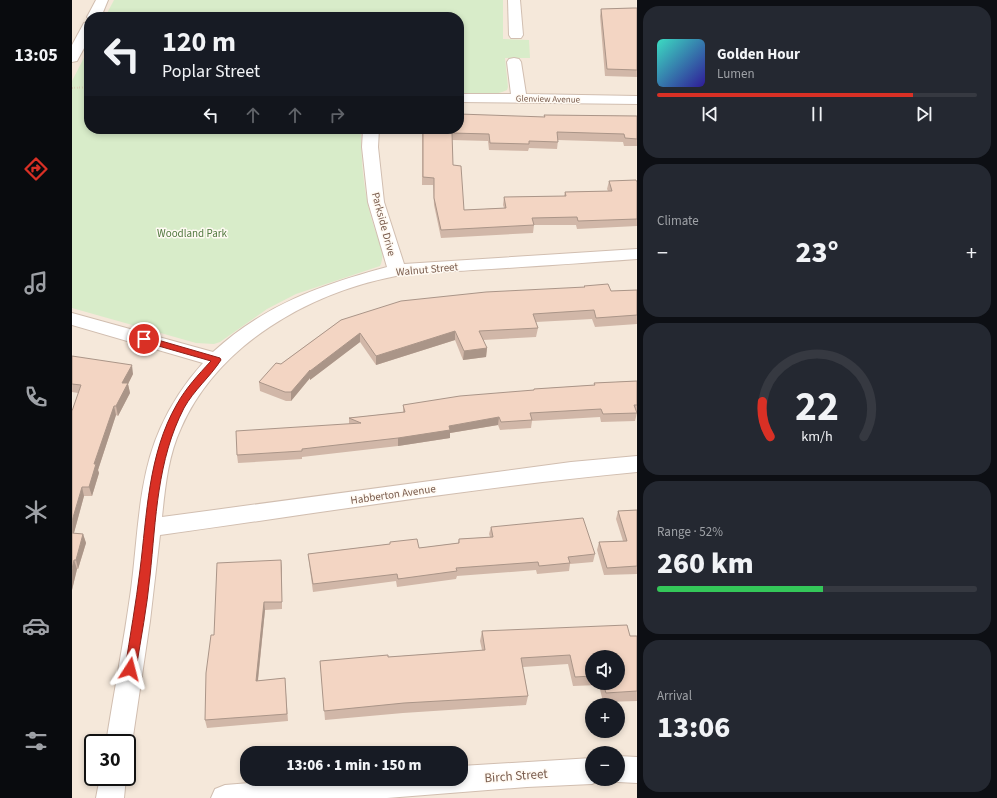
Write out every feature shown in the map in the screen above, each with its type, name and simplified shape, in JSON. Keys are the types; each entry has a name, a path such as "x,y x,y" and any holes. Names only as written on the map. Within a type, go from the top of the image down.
{"street":[{"path":"96,12 102,0"},
{"path":"514,0 516,35"},
{"path":"72,58 84,35"},
{"path":"514,62 519,99"},
{"name":"Glenview Avenue","path":"464,98 637,100"},
{"name":"Parkside Drive","path":"371,134 370,147 376,202 397,270"},
{"name":"Walnut Street","path":"217,360 231,345 252,329 306,299 336,288 397,270 637,254"},
{"path":"72,319 217,360 193,387 180,406 170,430 156,479 144,581 120,734"},
{"name":"Habberton Avenue","path":"150,528 484,481 571,470 637,464"},
{"path":"625,770 637,770"},
{"name":"Birch Street","path":"225,798 527,774 585,771"},
{"path":"110,798 112,786"}],"path":[{"path":"72,88 84,87"}],"shaded area":[{"path":"72,0 637,0 637,798 72,798"}],"green space":[{"path":"114,0 503,0 503,39 529,40 530,58 505,58 507,90 490,94 464,93 464,12 108,12"},
{"name":"Woodland Park","path":"84,58 84,134 361,134 363,168 368,205 382,252 382,261 380,266 296,294 267,309 220,342 214,344 196,343 72,308 72,81"}],"building":[{"path":"637,8 637,70 607,69 601,9"},
{"path":"464,114 545,117 544,115 637,116 637,139 625,138 624,134 557,132 558,142 529,141 529,144 490,143 489,134 464,133"},
{"path":"423,134 452,134 453,165 461,166 464,210 506,208 504,197 566,196 565,192 612,191 609,181 636,180 637,219 578,221 577,217 532,218 534,225 441,230 434,198 434,178 423,177"},
{"path":"608,284 611,291 637,290 637,315 596,318 594,310 533,314 538,328 479,331 487,348 464,351 455,331 376,356 360,333 310,370 291,392 285,392 259,382 276,363 281,364 341,320 401,301 486,292 585,287 584,286"},
{"path":"72,356 132,365 122,383 128,383 116,406 114,406 94,464 96,464 89,487 82,487 72,521 72,411 81,385 72,384"},
{"path":"637,381 637,405 634,405 637,413 603,414 601,409 530,413 532,420 501,422 499,417 449,426 450,430 398,438 302,449 302,451 237,455 236,431 361,423 349,418 405,412 403,405 460,396 595,385 594,383"},
{"path":"637,510 637,566 607,568 599,542 627,541 618,511"},
{"path":"583,518 595,554 568,557 570,563 539,566 538,562 456,568 457,571 398,579 397,574 313,584 308,554 390,544 390,542 417,539 419,548 459,543 459,539 493,537 491,527"},
{"path":"72,533 83,534 72,569"},
{"path":"281,560 282,602 264,602 256,681 285,678 287,714 205,720 206,673 211,635 214,635 217,563"},
{"path":"627,625 630,636 637,636 637,691 606,693 605,690 625,690 625,650 585,650 585,676 575,677 570,655 521,658 528,696 404,703 324,711 320,661 388,655 388,657 485,650 482,631"}],"route":[{"path":"130,669 144,581 156,479 161,455 180,406 193,387 217,360 144,339"}]}
